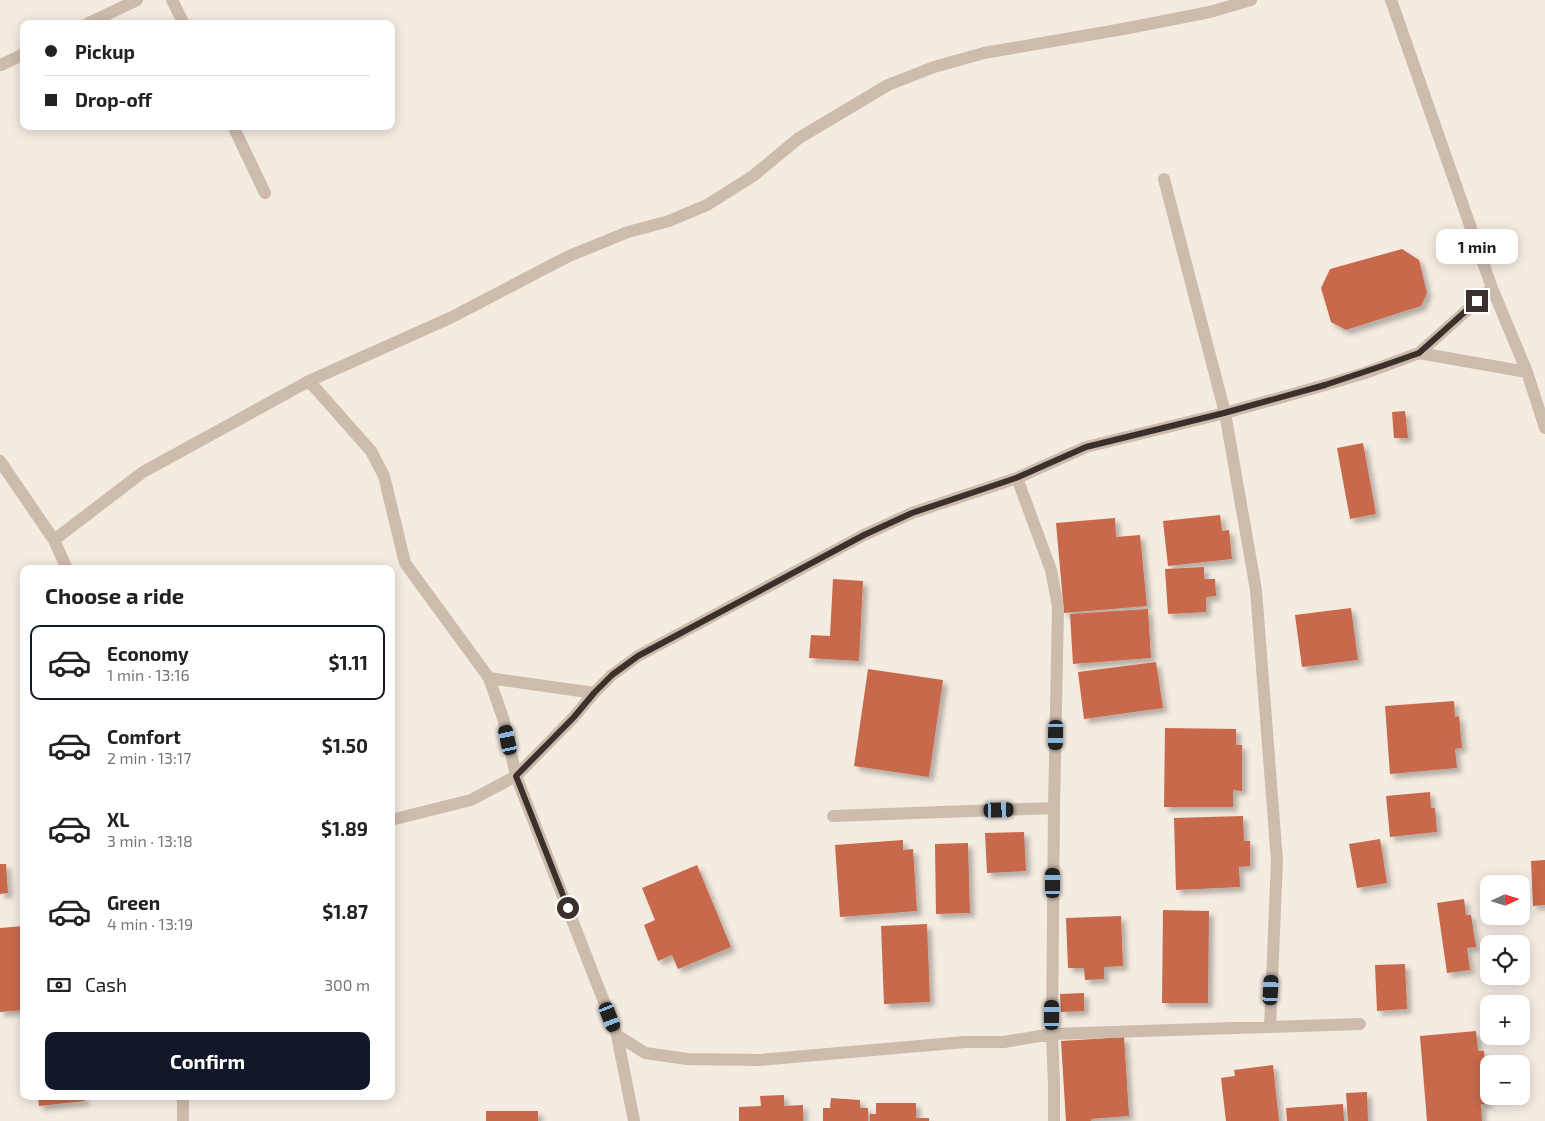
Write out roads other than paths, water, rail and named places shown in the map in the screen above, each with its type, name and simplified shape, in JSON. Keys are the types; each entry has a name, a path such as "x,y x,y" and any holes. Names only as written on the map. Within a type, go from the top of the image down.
{"street":[{"path":"95,20 137,0"},
{"path":"172,0 182,20"},
{"path":"54,540 143,472 309,380 450,318 569,256 628,232 669,221 708,206 753,176 799,138 888,84 934,66 984,53 1210,12 1251,0"},
{"path":"1392,0 1492,288 1527,372 1545,428"},
{"path":"0,64 20,56"},
{"path":"235,130 265,193"},
{"path":"1164,179 1224,413 1256,590 1277,861 1270,1027"},
{"path":"395,819 471,800 516,776 612,675 638,656 864,535 912,513 1016,478 1086,447 1224,413 1364,373 1419,353 1492,288"},
{"path":"1419,353 1527,372"},
{"path":"309,380 371,451 384,476 405,563 488,678 504,721 516,776 617,1035 634,1121"},
{"path":"0,461 54,540 65,565"},
{"path":"1016,478 1051,570 1058,606 1052,1034 1054,1121"},
{"path":"488,678 594,693"},
{"path":"833,816 1054,808"},
{"path":"617,1035 644,1052 687,1059 760,1060 965,1042 1004,1042 1052,1034 1360,1024"},
{"path":"182,1100 183,1121"}]}
